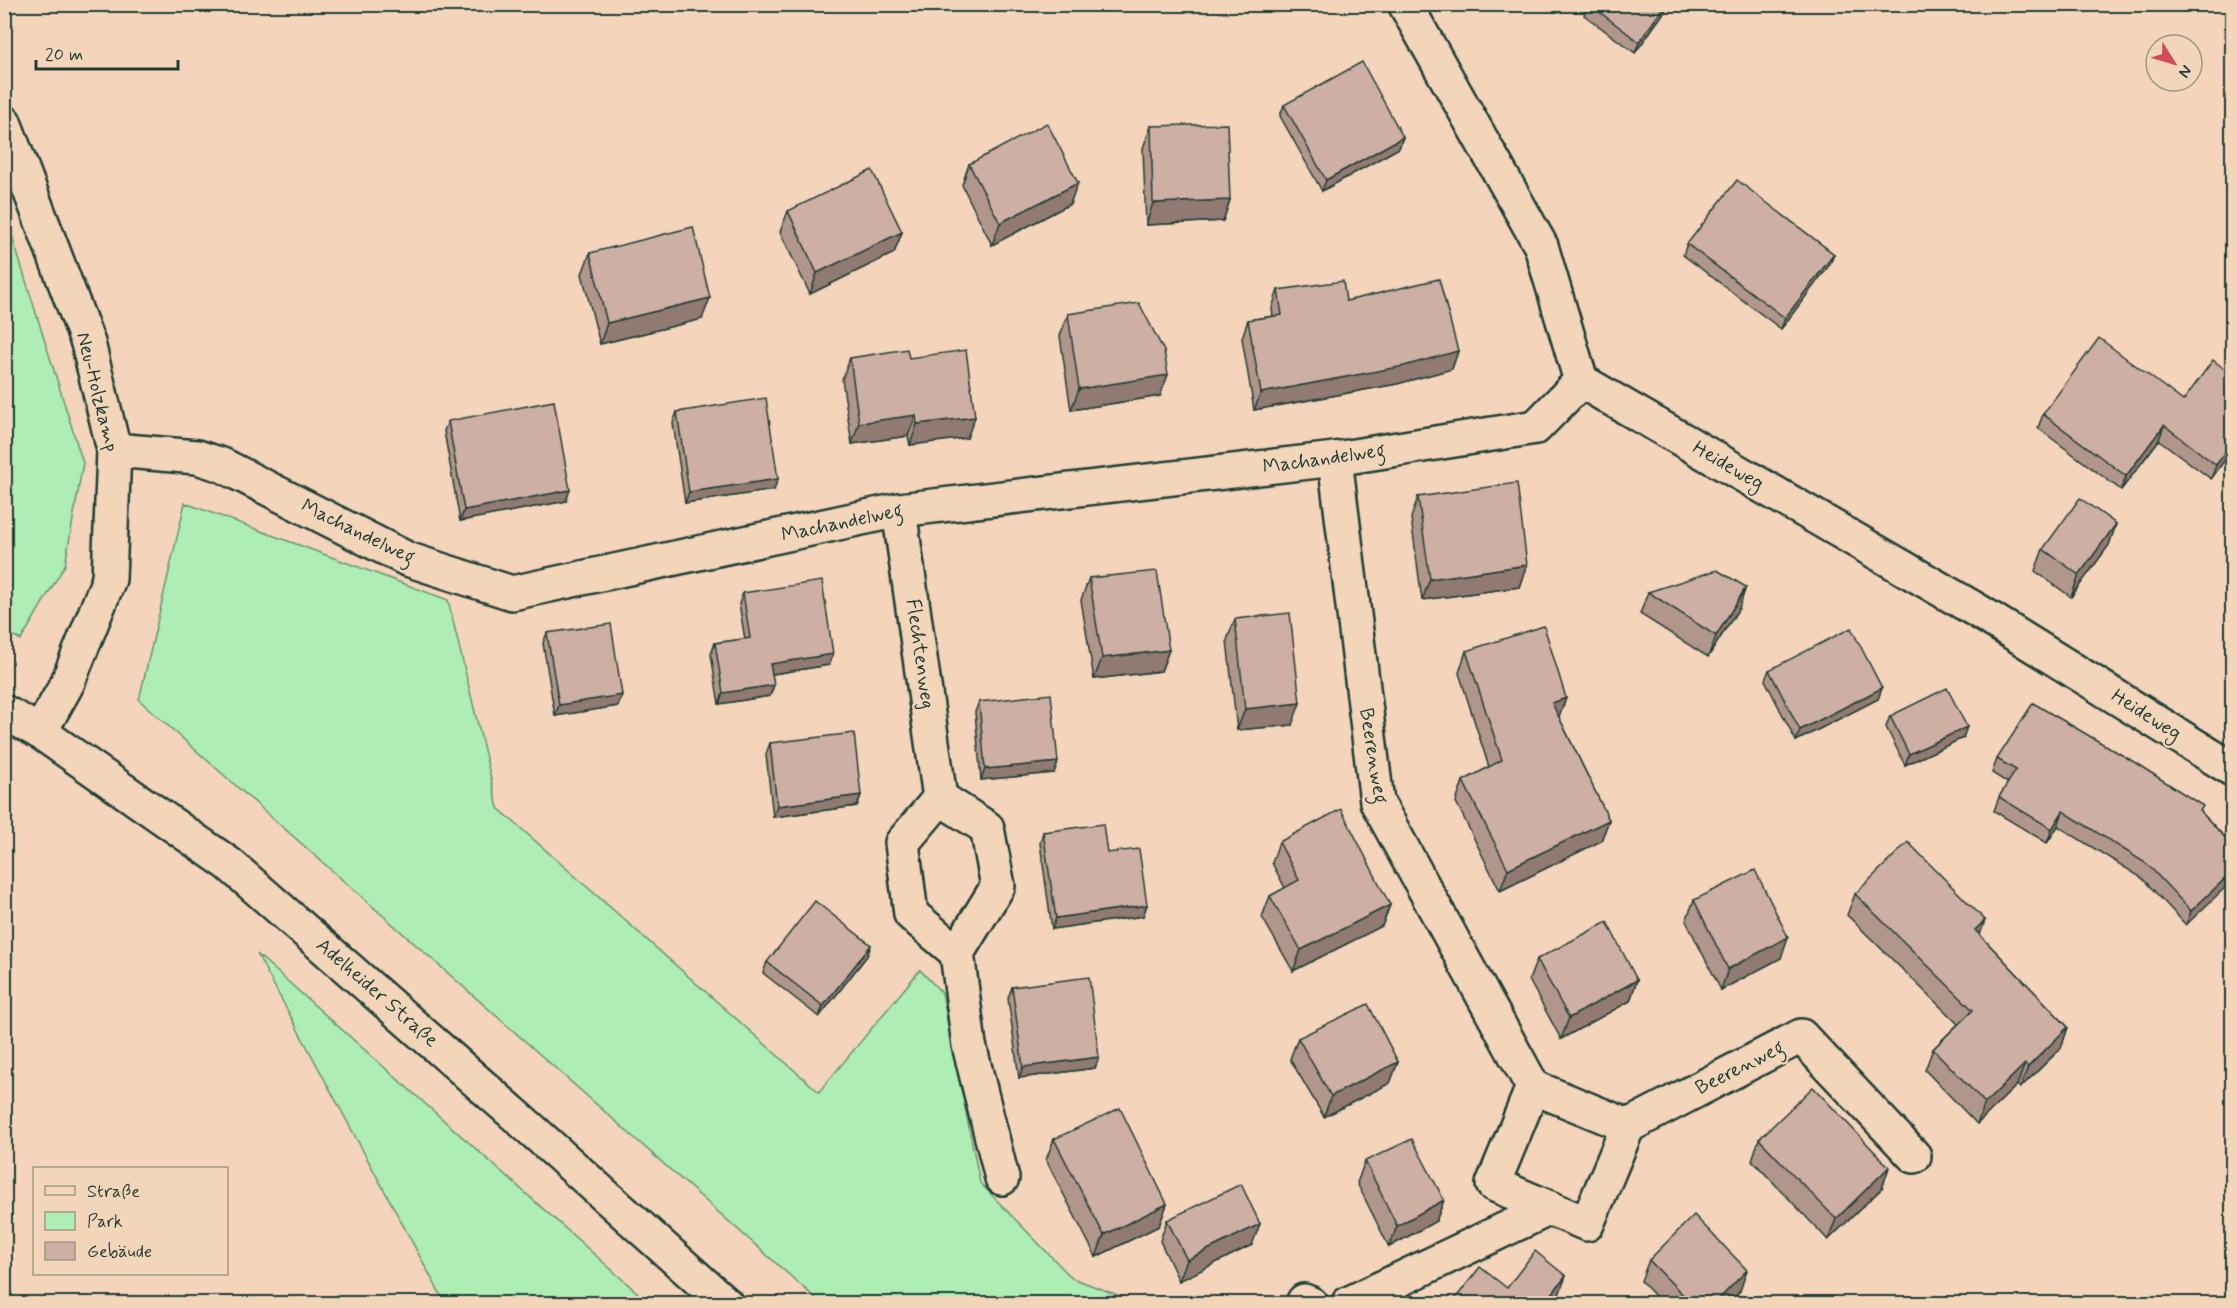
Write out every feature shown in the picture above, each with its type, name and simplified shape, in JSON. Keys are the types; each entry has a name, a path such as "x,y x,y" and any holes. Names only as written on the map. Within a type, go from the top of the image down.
{"street":[{"path":"1405,4 1541,246 1581,381"},
{"name":"Neu-Holzkamp","path":"4,122 88,343 114,450 109,579 67,684 40,732"},
{"name":"Machandelweg","path":"114,450 197,457 222,465 407,559 512,593 899,510 1335,459 1536,427 1581,381"},
{"name":"Heideweg","path":"1581,381 1978,610 2232,769"},
{"name":"Beerenweg","path":"1335,459 1377,802 1533,1087"},
{"name":"Flechtenweg","path":"899,510 940,798"},
{"name":"Adelheider Straße","path":"4,712 40,732 229,864 726,1304"},
{"path":"957,953 910,914 902,843 940,798 987,828 998,886 957,953 969,1046 1002,1178"},
{"name":"Beerenweg","path":"1628,1126 1801,1036 1914,1156"},
{"path":"1533,1087 1628,1126 1587,1224 1493,1184 1533,1087"},
{"path":"1348,1304 1550,1208"}],"green space":[{"path":"5,214 83,463 65,565 21,640 4,630"},
{"path":"185,503 448,600 498,808 819,1092 920,970 942,993 980,1183 1072,1278 1139,1303 821,1303 139,700"},
{"path":"257,954 649,1303 445,1303"}],"building":[{"path":"1589,4 1666,4 1639,42"},
{"path":"1362,62 1403,137 1326,180 1284,105"},
{"path":"1047,123 1078,183 1000,223 969,164"},
{"path":"1227,124 1230,200 1153,203 1151,126"},
{"path":"872,170 902,232 817,273 788,211"},
{"path":"1737,180 1834,254 1785,318 1687,244"},
{"path":"693,227 710,298 607,323 590,253"},
{"path":"1439,279 1458,351 1404,366 1261,393 1248,320 1282,315 1278,290 1343,281 1346,301"},
{"path":"1139,303 1164,351 1168,375 1079,389 1068,314"},
{"path":"2099,338 2183,401 2213,360 2232,375 2232,443 2216,465 2164,425 2126,476 2043,414"},
{"path":"907,349 909,358 966,350 975,417 917,424 916,415 859,423 850,358"},
{"path":"766,398 778,479 689,492 677,412"},
{"path":"554,401 570,490 464,510 448,421"},
{"path":"1517,483 1527,565 1430,579 1418,497"},
{"path":"2080,498 2116,524 2079,575 2043,549"},
{"path":"1717,570 1746,587 1716,636 1648,592"},
{"path":"1157,571 1169,650 1102,658 1089,578"},
{"path":"822,581 833,654 770,664 774,685 723,693 715,643 750,638 743,593"},
{"path":"1290,613 1300,703 1245,709 1235,619"},
{"path":"611,624 622,695 559,705 547,633"},
{"path":"1544,626 1566,698 1552,703 1609,820 1508,869 1463,781 1502,760 1466,651"},
{"path":"1851,628 1882,688 1800,730 1769,670"},
{"path":"1947,688 1967,727 1909,754 1890,716"},
{"path":"1051,694 1058,762 985,769 979,702"},
{"path":"2033,703 2134,762 2203,806 2200,811 2232,845 2232,872 2191,911 2147,864 2063,811 2052,829 1999,797 2016,770 1997,759"},
{"path":"854,733 861,795 777,806 770,743"},
{"path":"1341,809 1390,905 1301,950 1270,896 1299,880 1279,842"},
{"path":"1103,824 1107,853 1139,849 1147,905 1056,918 1043,832"},
{"path":"1908,842 1985,920 1975,930 2068,1027 2028,1067 2025,1064 1985,1103 1933,1049 1973,1010 1855,894"},
{"path":"1755,870 1788,937 1728,969 1694,900"},
{"path":"815,901 871,945 823,1006 767,962"},
{"path":"1607,922 1637,980 1569,1018 1537,959"},
{"path":"1089,977 1099,1057 1023,1067 1012,987"},
{"path":"1368,1004 1398,1062 1331,1096 1298,1038"},
{"path":"1813,1087 1889,1167 1836,1219 1759,1139"},
{"path":"1120,1108 1167,1204 1104,1235 1054,1139"},
{"path":"1412,1139 1444,1200 1397,1226 1365,1161"},
{"path":"1241,1184 1260,1224 1187,1260 1167,1220"},
{"path":"1694,1215 1747,1270 1718,1300 1721,1304 1692,1304 1649,1260"},
{"path":"1535,1251 1566,1276 1544,1304 1451,1304 1480,1267 1507,1288"}]}
